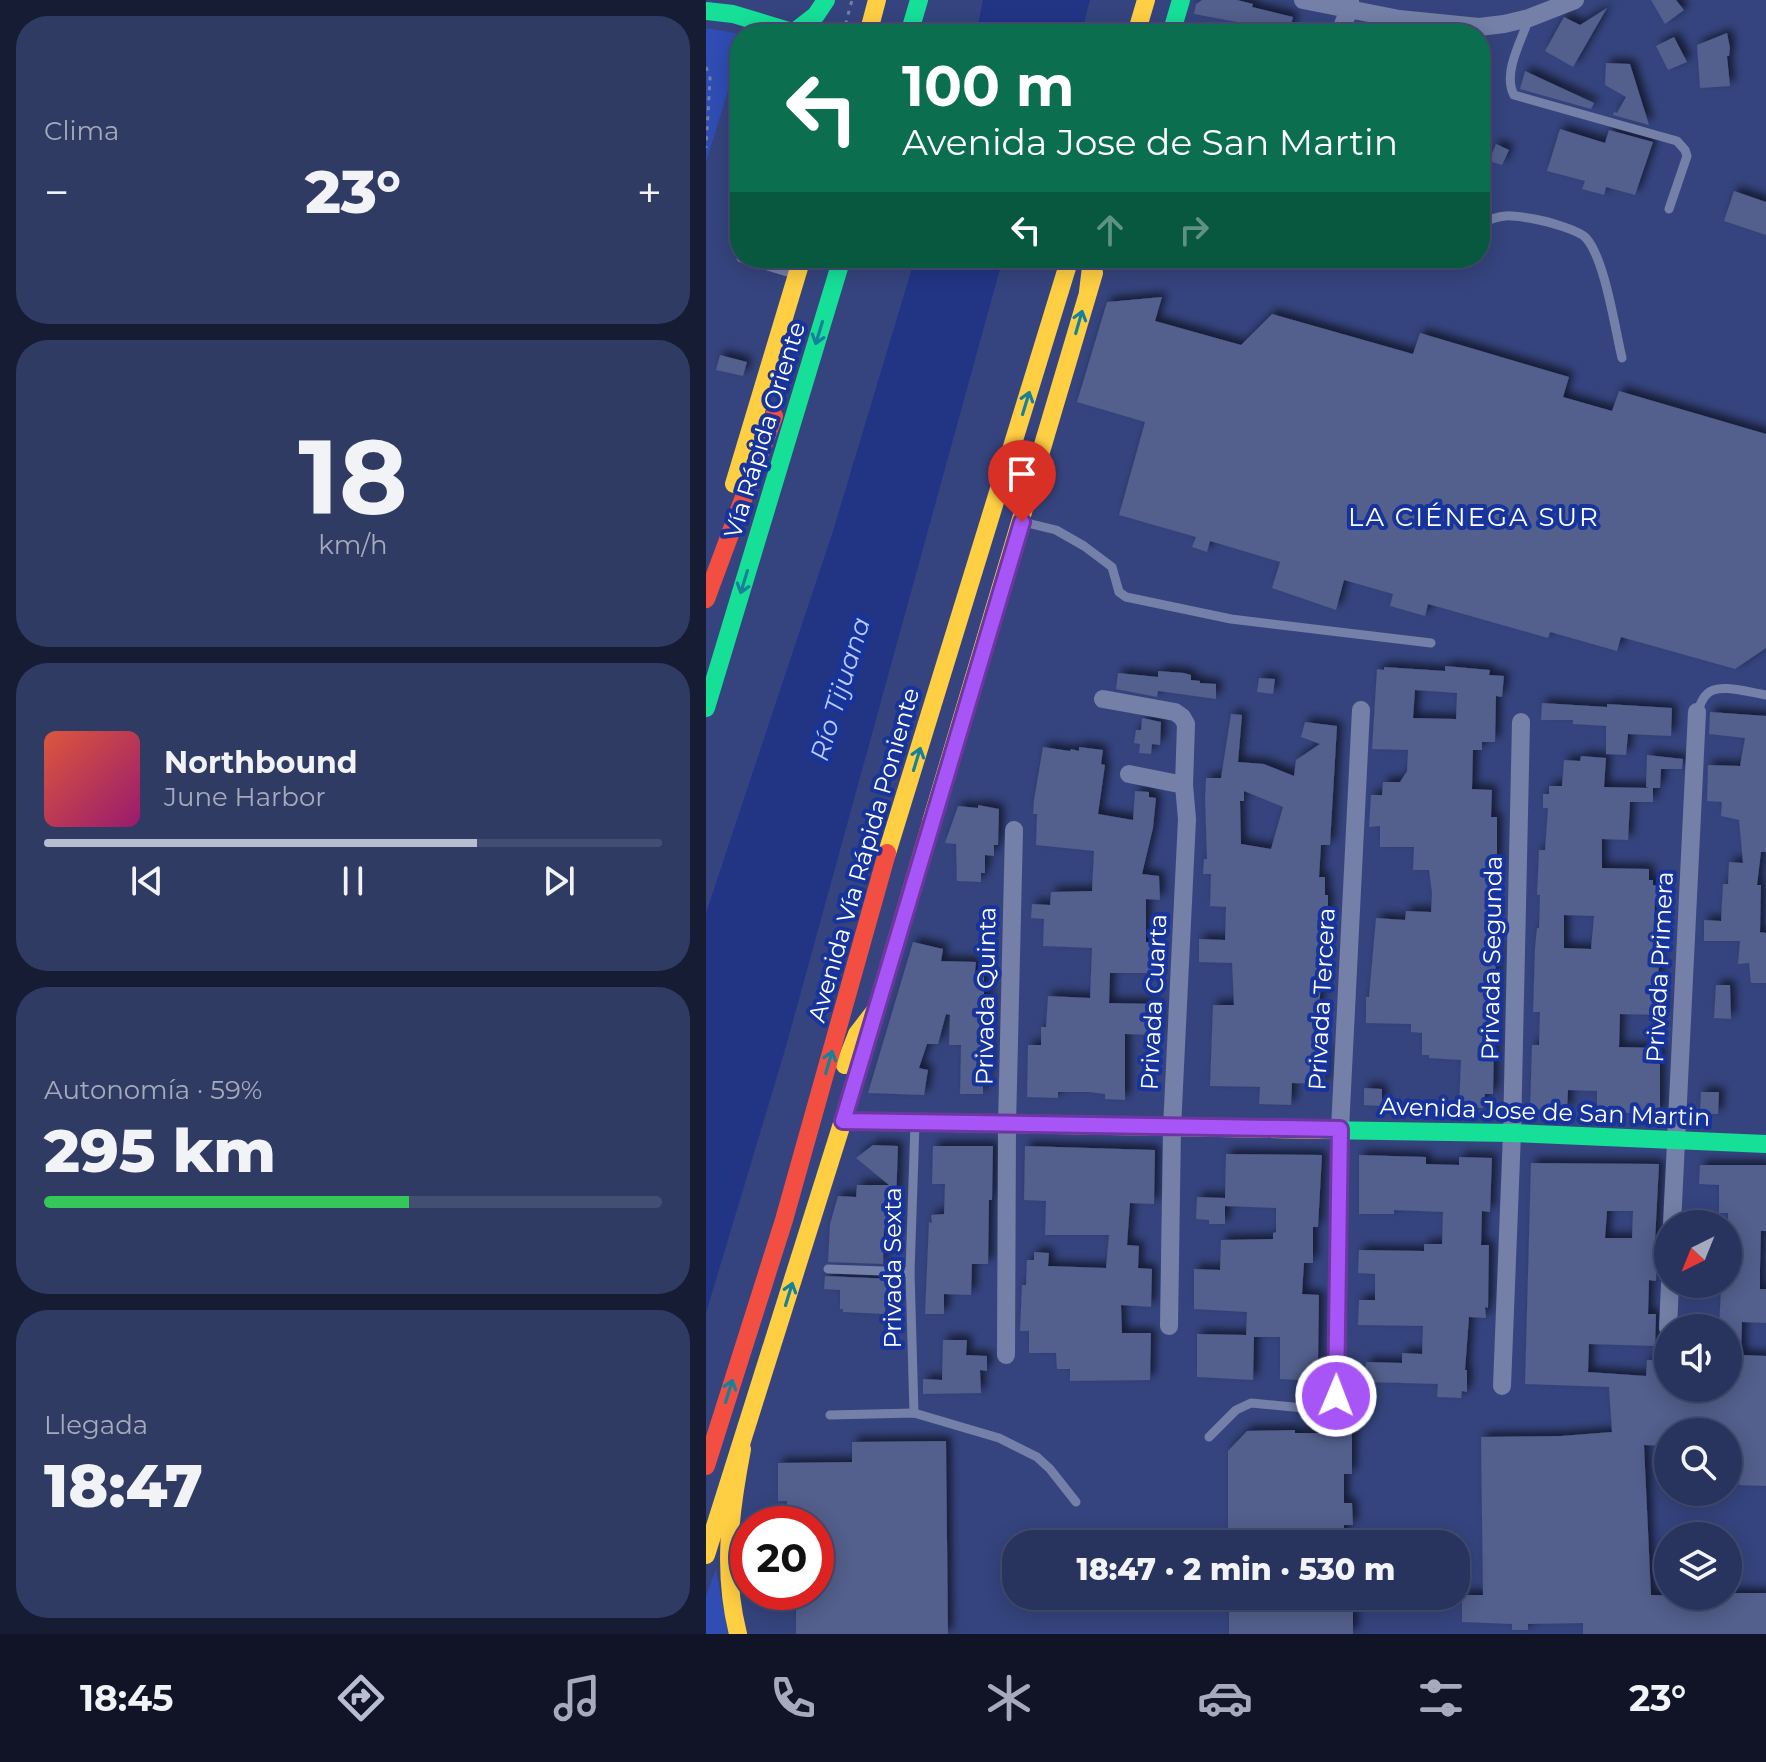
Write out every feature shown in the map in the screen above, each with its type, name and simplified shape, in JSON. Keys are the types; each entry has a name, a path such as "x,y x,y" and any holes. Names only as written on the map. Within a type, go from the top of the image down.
{"main road":[{"path":"806,24 826,0"},
{"path":"871,24 877,0"},
{"path":"912,24 919,0"},
{"path":"1139,24 1146,0"},
{"path":"1174,24 1181,0"},
{"path":"706,11 733,14 767,24"},
{"path":"706,590 726,511 798,268"},
{"name":"Vía Rápida Oriente","path":"706,708 839,268"},
{"name":"Avenida Vía Rápida Poniente","path":"706,1466 784,1220 886,858 1067,268"},
{"path":"1088,292 1091,268"},
{"path":"706,1555 742,1449 843,1121 1096,268"},
{"path":"706,599 773,418 810,364"},
{"path":"784,1220 814,1161 857,1034 874,1012"},
{"name":"Avenida Jose de San Martin","path":"843,1121 1512,1133 1766,1144"},
{"path":"738,1634 728,1581 726,1549 742,1449"}],"street":[{"path":"1303,0 1350,5 1399,19 1449,24"},
{"path":"1490,25 1529,18 1575,0"},
{"path":"1343,24 1350,5"},
{"name":"Privada Cuarta","path":"1103,699 1175,712 1186,724 1184,785 1187,819 1172,1128 1169,1326"},
{"name":"Privada Tercera","path":"1337,1388 1340,1129 1361,710"},
{"name":"Privada Primera","path":"1672,1210 1697,712"},
{"name":"Privada Segunda","path":"1502,1386 1512,1133 1521,722"},
{"path":"1129,774 1184,785"},
{"name":"Privada Quinta","path":"1006,1355 1007,1125 1014,830"}],"lane":[{"path":"1529,18 1511,71 1510,87 1514,95 1677,141 1687,156 1669,209"},
{"path":"1490,219 1498,215 1518,216 1545,221 1585,236 1597,254 1622,358"},
{"path":"1022,522 1056,530 1084,546 1112,567 1119,592 1126,597 1231,619 1431,643"},
{"path":"1697,712 1705,696 1718,689 1766,695"},
{"name":"Privada Sexta","path":"914,1413 910,1272 915,1124"},
{"path":"828,1269 910,1272"},
{"path":"1209,1437 1236,1410 1251,1403 1324,1410 1333,1405 1337,1388"},
{"path":"830,1415 914,1413 1022,1448 1050,1469 1076,1502"}],"path":[{"path":"846,24 852,0"},
{"path":"706,67 710,78 706,148"}],"shaded area":[{"path":"706,28 730,32 730,84 706,162"},
{"path":"716,1569 728,1634 706,1634 706,1596"}],"water":[{"path":"983,0 1090,0 1084,24 978,24"},
{"name":"Río Tijuana","path":"912,268 1000,268 785,1050 706,1313 706,913 833,531"}],"building":[{"path":"1202,0 1237,0 1293,17 1291,24 1237,24 1194,14 1196,4"},
{"path":"1651,0 1676,0 1684,10 1665,24"},
{"path":"1607,8 1573,67 1545,51 1564,17 1580,25"},
{"path":"1727,33 1730,86 1700,88 1697,45"},
{"path":"1674,37 1687,62 1668,70 1656,46"},
{"path":"1606,63 1630,64 1649,125 1613,115 1626,97 1605,85"},
{"path":"1525,71 1594,103 1591,109 1520,89"},
{"path":"1560,129 1605,143 1609,130 1653,142 1635,195 1606,187 1604,195 1582,189 1585,181 1547,171"},
{"path":"1496,144 1509,150 1502,165 1490,161"},
{"path":"1734,191 1766,202 1766,235 1724,221"},
{"path":"1162,297 1155,321 1241,345 1272,314 1413,354 1420,333 1569,377 1563,397 1612,411 1619,391 1766,434 1766,648 1735,669 1621,637 1617,651 1550,632 1548,638 1428,604 1425,616 1390,606 1393,594 1344,580 1336,610 1272,588 1280,562 1210,541 1207,552 1192,547 1196,537 1119,515 1145,422 1077,402 1107,302"},
{"path":"720,355 747,362 743,376 716,370"},
{"path":"1445,666 1490,670 1489,675 1504,676 1502,697 1496,696 1495,742 1482,742 1482,750 1473,750 1472,789 1492,790 1491,817 1497,817 1497,874 1494,874 1488,947 1496,947 1493,1094 1485,1094 1483,1108 1459,1107 1461,1060 1422,1055 1422,1033 1411,1032 1411,1024 1366,1023 1366,997 1369,997 1376,918 1405,920 1406,911 1431,912 1432,893 1429,870 1413,870 1414,847 1380,847 1380,826 1369,827 1371,795 1382,795 1383,782 1400,782 1407,771 1408,750 1372,749 1377,669 1445,671","holes":["1415,690 1457,693 1456,719 1413,718"]},
{"path":"1158,671 1184,673 1191,675 1191,680 1216,684 1216,699 1158,691 1157,697 1116,689 1118,673 1158,677"},
{"path":"1259,678 1275,679 1273,694 1257,692"},
{"path":"1542,703 1672,708 1671,736 1628,734 1626,755 1606,754 1606,726 1573,724 1573,720 1541,720"},
{"path":"1710,712 1766,716 1766,852 1761,852 1757,885 1761,885 1760,932 1766,933 1766,983 1751,983 1749,963 1738,964 1740,941 1704,941 1704,920 1721,921 1723,884 1728,884 1729,862 1743,863 1739,820 1721,816 1722,802 1707,801 1708,765 1740,766 1745,738 1709,734"},
{"path":"1231,714 1242,715 1238,762 1264,764 1294,776 1296,760 1320,744 1301,737 1305,722 1337,726 1330,845 1321,845 1319,877 1325,877 1325,895 1328,895 1328,919 1323,918 1321,934 1320,960 1324,960 1324,973 1319,1007 1316,1007 1317,1049 1325,1049 1324,1084 1292,1083 1291,1105 1259,1104 1260,1087 1210,1086 1213,1005 1234,1005 1232,963 1199,962 1199,939 1225,940 1226,907 1210,906 1211,874 1203,874 1204,859 1207,859 1206,778 1221,778","holes":["1244,791 1283,807 1271,849 1241,844 1240,801 1244,801"]},
{"path":"1142,718 1161,722 1160,745 1152,744 1151,754 1139,753 1140,744 1134,743 1136,730 1141,730"},
{"path":"1043,747 1070,751 1079,751 1079,747 1103,750 1101,764 1105,765 1098,814 1133,820 1135,791 1149,792 1149,797 1156,798 1153,828 1142,874 1159,876 1160,900 1146,899 1146,942 1157,943 1156,973 1110,973 1109,1003 1157,1004 1157,1035 1125,1034 1125,1100 1105,1099 1105,1094 1089,1092 1058,1092 1058,1098 1027,1097 1028,1045 1041,1045 1041,1027 1046,1027 1048,996 1090,998 1092,948 1043,946 1044,919 1031,918 1032,904 1050,905 1051,892 1092,891 1094,851 1036,845 1034,800"},
{"path":"1647,755 1683,759 1682,769 1661,769 1660,788 1653,788 1653,802 1630,802 1628,840 1602,839 1602,868 1649,869 1649,880 1653,880 1653,885 1663,886 1662,901 1655,901 1653,950 1659,950 1658,1000 1662,1000 1661,1015 1620,1014 1619,1047 1660,1048 1660,1114 1597,1112 1597,1091 1568,1090 1567,1110 1530,1109 1532,1045 1539,1045 1540,1012 1533,1012 1535,948 1539,928 1539,850 1545,850 1548,808 1543,808 1543,794 1549,794 1549,786 1562,786 1564,760 1580,761 1581,756 1606,758 1604,787 1649,788 1646,787","holes":["1564,915 1594,916 1591,949 1564,948"]},
{"path":"978,805 999,809 998,845 994,845 994,856 985,855 985,873 981,873 981,882 957,881 956,844 945,843 958,806 978,808"},
{"path":"913,942 943,949 941,961 976,962 975,972 984,972 984,994 988,994 989,1044 983,1094 960,1094 961,1045 949,1045 950,1015 946,1014 938,1044 927,1044 919,1068 928,1070 924,1095 868,1093"},
{"path":"1716,985 1730,985 1731,1019 1714,1018"},
{"path":"1364,1088 1382,1089 1382,1106 1364,1105"},
{"path":"1701,1092 1719,1092 1718,1114 1700,1114"},
{"path":"873,1145 898,1146 895,1230 884,1230 883,1264 828,1262 830,1224 838,1196 856,1197 857,1185 889,1185 856,1158"},
{"path":"933,1146 993,1146 988,1264 972,1264 971,1295 944,1294 944,1314 925,1314 929,1222 932,1223 931,1215 944,1214 945,1184 932,1184"},
{"path":"1025,1146 1155,1150 1154,1204 1130,1203 1127,1245 1139,1246 1138,1268 1152,1269 1151,1307 1121,1305 1122,1333 1151,1333 1150,1380 1070,1381 1070,1369 1057,1369 1056,1353 1029,1353 1029,1331 1020,1331 1022,1285 1026,1285 1027,1260 1034,1260 1034,1252 1049,1253 1048,1266 1106,1268 1109,1235 1045,1235 1046,1201 1024,1200"},
{"path":"1226,1154 1322,1155 1318,1227 1313,1227 1313,1263 1304,1263 1302,1294 1319,1295 1318,1362 1314,1362 1314,1381 1280,1379 1280,1337 1254,1337 1253,1380 1197,1377 1197,1334 1246,1335 1247,1312 1194,1309 1194,1269 1220,1270 1221,1240 1273,1239 1276,1232 1276,1208 1225,1206 1225,1224 1209,1224 1209,1220 1196,1219 1197,1197 1225,1198"},
{"path":"1359,1155 1426,1157 1426,1164 1459,1165 1459,1157 1492,1158 1490,1212 1482,1211 1481,1245 1489,1245 1488,1308 1485,1307 1486,1318 1469,1317 1465,1370 1467,1392 1462,1391 1461,1398 1437,1397 1438,1384 1365,1382 1366,1362 1402,1363 1402,1353 1422,1354 1423,1326 1358,1325 1359,1300 1375,1300 1375,1274 1358,1273 1359,1250 1424,1251 1424,1244 1442,1244 1443,1212 1394,1210 1394,1214 1359,1214"},
{"path":"1531,1163 1659,1164 1657,1210 1654,1210 1654,1281 1649,1280 1648,1314 1654,1314 1654,1346 1589,1344 1588,1372 1646,1376 1647,1360 1654,1360 1654,1402 1742,1402 1742,1353 1766,1356 1766,1486 1742,1485 1742,1418 1654,1418 1654,1445 1644,1445 1654,1610 1742,1610 1742,1593 1766,1593 1766,1634 1583,1634 1583,1623 1528,1624 1528,1630 1512,1630 1512,1624 1462,1622 1462,1610 1470,1610 1470,1595 1483,1595 1481,1437 1612,1432 1609,1387 1525,1384","holes":["1607,1211 1633,1211 1632,1238 1605,1238"]},
{"path":"1700,1165 1766,1165 1766,1231 1761,1231 1760,1289 1766,1289 1766,1323 1742,1322 1742,1314 1720,1314 1720,1298 1742,1298 1742,1210 1719,1210 1719,1185 1699,1184"},
{"path":"825,1276 894,1279 887,1279 885,1314 843,1312 840,1309 840,1290 824,1289"},
{"path":"943,1340 967,1340 966,1355 987,1356 987,1371 980,1370 981,1393 923,1394 923,1379 942,1380"},
{"path":"1348,1392 1352,1392 1352,1474 1344,1474 1344,1503 1352,1503 1353,1525 1344,1525 1344,1530 1228,1530 1228,1451 1247,1431 1337,1433 1337,1411"},
{"path":"946,1441 948,1634 796,1634 796,1610 834,1610 834,1506 787,1506 787,1501 778,1501 778,1463 852,1462 852,1442"},
{"path":"1229,1610 1353,1612 1353,1634 1229,1634"}],"traffic: fast":[{"path":"804,24 816,15 826,0"},
{"path":"912,24 919,0"},
{"path":"1174,24 1181,0"},
{"path":"706,11 733,14 766,24"},
{"path":"706,708 839,268"},
{"path":"1320,1130 1512,1133 1766,1144"}],"traffic: slow":[{"path":"871,24 877,0"},
{"path":"1139,24 1146,0"},
{"path":"734,484 799,268"},
{"path":"887,853 1067,268"},
{"path":"1088,292 1091,268"},
{"path":"931,822 1094,273"},
{"path":"845,1065 857,1034 874,1012"},
{"path":"706,1555 845,1114"},
{"path":"843,1121 1320,1130"},
{"path":"738,1634 729,1564 734,1496 742,1449"}],"traffic: jam":[{"path":"706,599 774,416"},
{"path":"845,1114 931,822"},
{"path":"706,1466 784,1220 887,853"}],"district":[{"name":"LA CIÉNEGA SUR","path":"1474,517"}],"route":[{"path":"1022,522 843,1121 1340,1129 1336,1396"}]}
